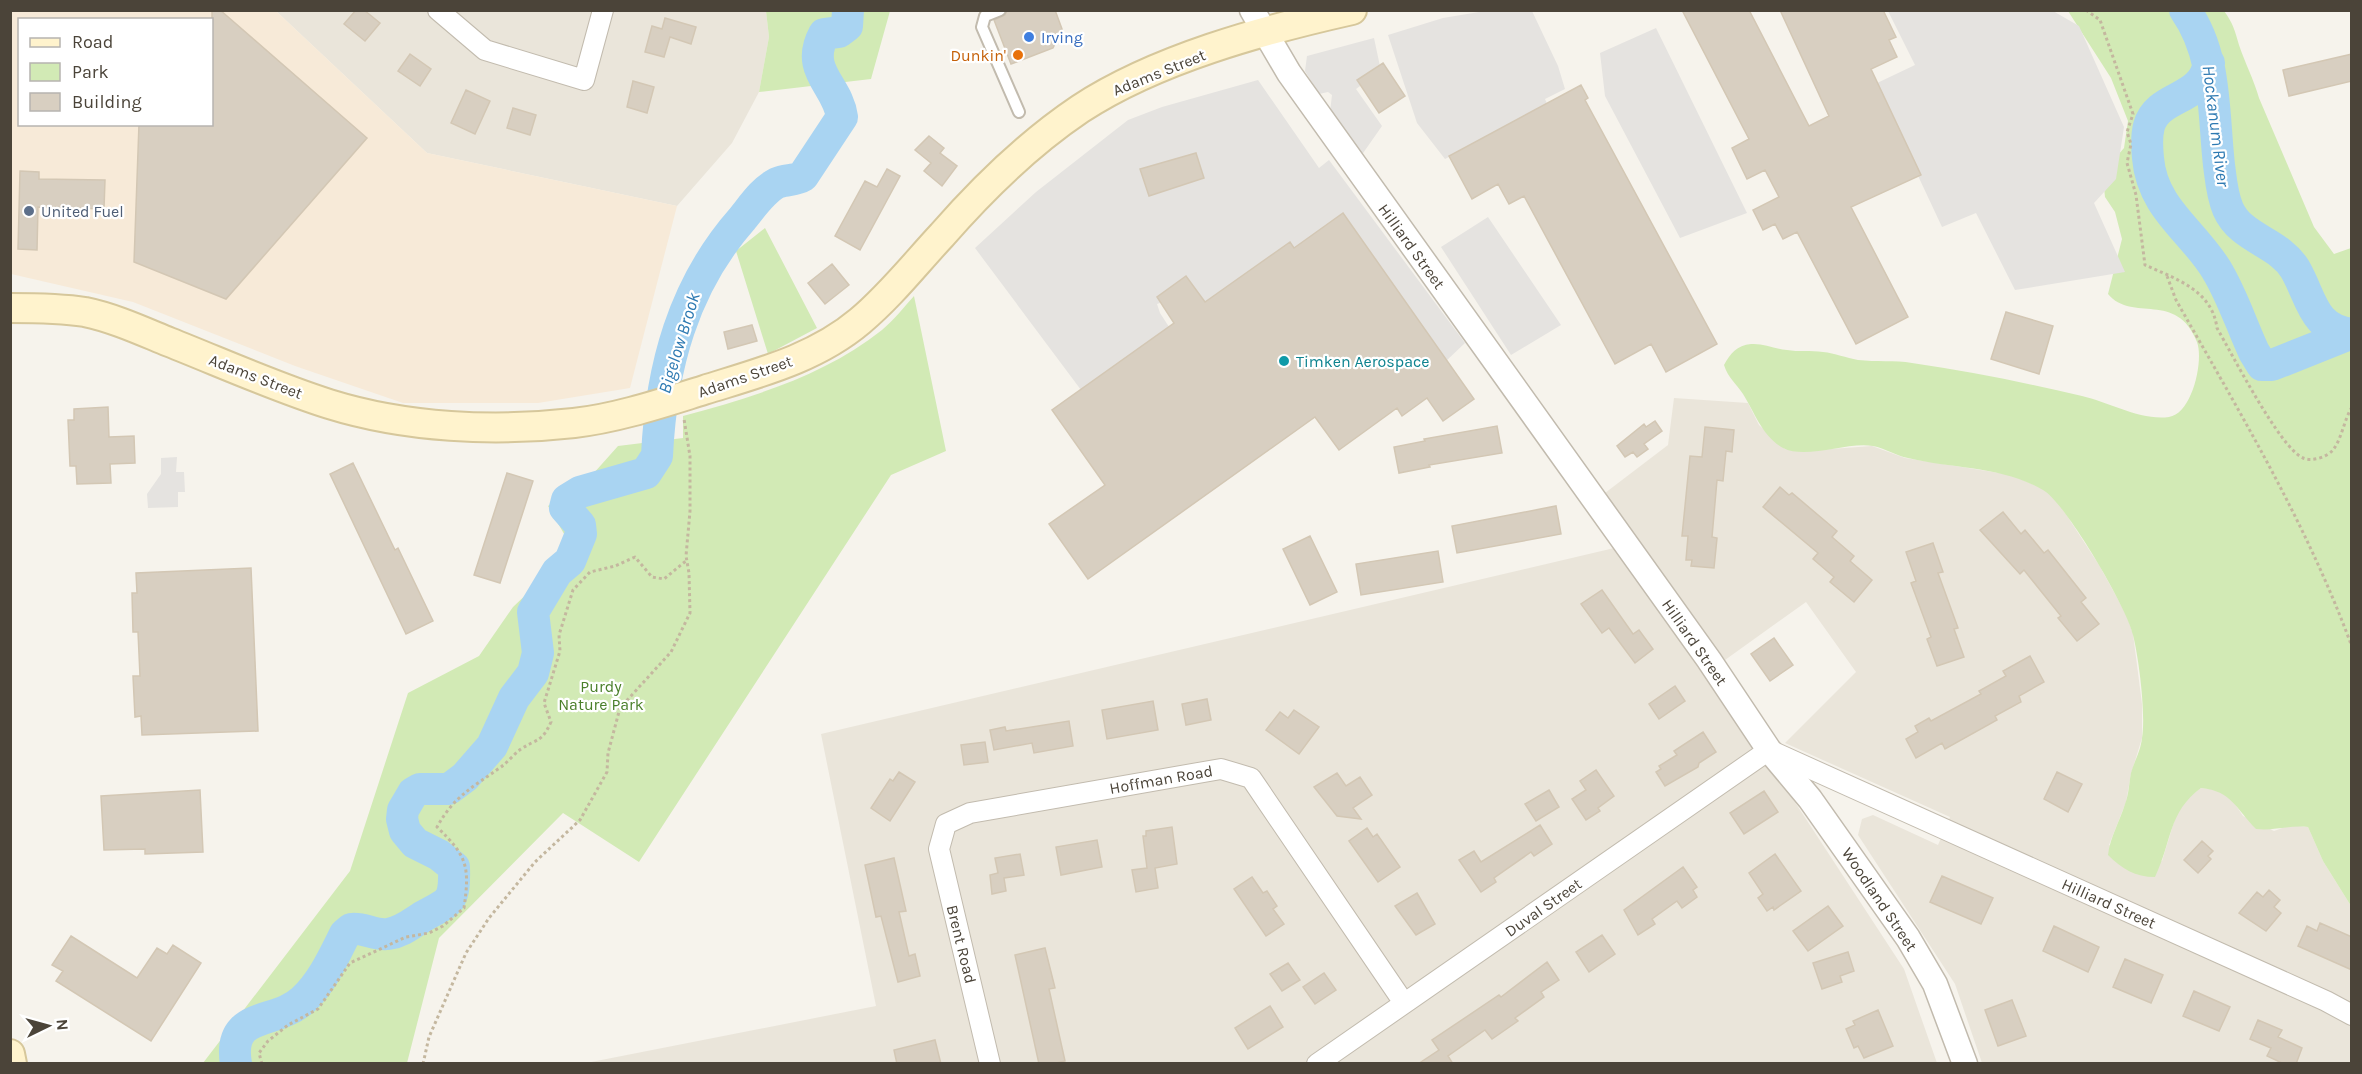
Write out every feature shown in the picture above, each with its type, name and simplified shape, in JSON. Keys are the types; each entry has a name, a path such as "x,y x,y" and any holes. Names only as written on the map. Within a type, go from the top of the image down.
{"main road":[{"name":"Adams Street","path":"10,308 47,308 98,315 318,400 376,416 456,426 522,428 578,423 670,406 817,350 859,322 898,285 945,231 1012,162 1078,110 1120,85 1258,21 1352,10"},
{"path":"10,1054 12,1064"}],"street":[{"path":"438,10 484,50 584,80 603,10"},
{"name":"Hilliard Street","path":"1258,21 1289,73 1702,650 1769,750 2326,1001 2352,1015"},
{"name":"Duval Street","path":"1317,1064 1769,750"},
{"name":"Woodland Street","path":"1769,750 1810,799 1908,938 1935,984 1965,1064"},
{"name":"Hoffman Road","path":"946,824 970,813 1221,769 1251,778 1404,1003"},
{"name":"Brent Road","path":"946,824 939,849 990,1064"}],"lane":[{"path":"1000,10 985,16 982,27 1019,112"}],"path":[{"path":"2086,10 2100,20 2133,114 2127,132 2131,144 2127,163 2136,195 2145,265 2192,287 2208,302 2215,315 2217,328 2269,420 2294,450 2305,459 2321,458 2333,449 2352,407"},
{"path":"2167,275 2176,300 2290,502 2332,592 2352,647"},
{"path":"423,1064 429,1037 466,953 489,918 535,862 580,820 607,772 608,753 620,708 671,651 690,613 687,560 690,456 670,406"},
{"path":"262,1064 260,1053 268,1041 288,1025 318,1009 350,963 406,937 429,933 443,926 464,908 467,864 462,853 437,827 449,806 472,786 501,767 521,749 544,738 550,722 544,703 560,651 558,635 573,590 590,572 615,566 634,557 652,577 664,579 687,560"}],"shaded area":[{"path":"10,11 276,11 427,153 677,206 630,388 538,403 403,403 295,366 133,302 11,274"},
{"path":"276,11 766,11 769,37 759,92 732,143 677,206 427,153"},
{"path":"1485,11 1532,11 1558,66 1565,89 1545,99 1548,106 1445,159 1417,123 1388,35 1443,18"},
{"path":"1888,11 2053,11 2079,26 2124,127 2116,179 2094,203 2125,272 2015,290 1976,213 1942,227 1875,84 1915,65"},
{"path":"1656,28 1747,213 1680,238 1605,96 1600,53"},
{"path":"1374,38 1381,71 1356,89 1382,126 1361,156 1330,112 1332,95 1328,92 1319,94 1305,71 1307,56"},
{"path":"1258,80 1319,168 1329,160 1465,343 1445,362 1207,316 1190,293 1157,304 1173,333 1084,394 975,248 1036,192 1128,120 1162,107"},
{"path":"1488,217 1561,325 1511,355 1441,247"},
{"path":"1674,398 1748,403 1759,425 1785,449 1803,451 1872,446 1905,458 2012,475 2045,490 2058,502 2099,565 2126,614 2133,634 2142,704 2142,738 2131,774 2126,802 2109,845 2162,861 2177,812 2187,798 2201,788 2219,790 2233,801 2243,816 2274,831 2291,825 2308,827 2323,861 2351,906 2351,1063 1982,1063 1955,984 1858,835 1862,819 1873,815 1938,845 1950,817 1785,743 1856,672 1806,602 1725,660 1605,493 1668,445"},
{"path":"177,457 176,472 184,472 185,492 178,492 178,507 148,508 147,494 161,474 161,458"},
{"path":"1627,545 1904,969 1937,1063 581,1064 876,1006 821,734"}],"green space":[{"path":"766,11 890,11 871,79 759,92 769,37"},
{"path":"2068,11 2224,11 2230,19 2259,98 2314,227 2334,254 2351,248 2351,906 2323,861 2308,827 2256,829 2227,797 2201,788 2190,797 2176,817 2155,877 2135,874 2113,860 2108,855 2109,848 2126,800 2131,773 2142,738 2140,672 2129,622 2094,557 2066,514 2043,490 2011,476 1994,472 1925,462 1899,456 1873,446 1863,445 1804,452 1783,448 1764,431 1724,365 1738,348 1756,344 1791,351 1827,353 1858,360 1906,362 1976,374 2082,396 2147,416 2169,417 2177,414 2184,407 2194,386 2199,361 2197,342 2188,326 2178,317 2166,312 2129,306 2118,302 2108,294 2122,239 2115,212 2105,197 2103,178 2105,170 2124,148 2128,121 2111,78"},
{"path":"765,228 817,328 768,354 736,251"},
{"name":"Purdy Nature Park","path":"914,296 946,451 891,475 639,862 563,813 439,938 407,1063 203,1063 350,871 408,693 479,656 513,607 556,566 575,553 548,506 593,474 618,446 683,438 683,416 761,393 836,360 882,330"}],"building":[{"path":"212,10 220,10 367,138 226,299 134,262 139,126 213,126"},
{"path":"356,10 364,10 380,23 365,41 344,24"},
{"name":"Irving","path":"1007,10 1055,10 1062,29 1053,48 1011,64 994,20 1005,15"},
{"path":"1682,10 1749,10 1809,126 1829,116 1780,10 1883,10 1896,37 1889,40 1897,57 1871,69 1921,175 1851,207 1908,317 1856,344 1797,232 1783,239 1775,224 1763,230 1753,210 1779,197 1765,170 1747,179 1732,148 1749,139"},
{"path":"665,18 696,27 691,44 670,37 664,57 645,52 652,26 662,29"},
{"path":"410,54 431,69 420,86 398,71"},
{"path":"2352,54 2352,81 2289,96 2283,70"},
{"path":"1383,63 1405,96 1379,113 1357,80"},
{"path":"633,81 654,87 647,113 627,107"},
{"path":"1581,85 1588,98 1585,100 1717,344 1666,372 1651,344 1615,364 1524,196 1509,204 1498,184 1472,199 1449,156"},
{"path":"466,90 490,101 475,134 451,123"},
{"path":"513,108 536,115 530,135 507,128"},
{"path":"929,136 944,148 940,153 957,166 942,186 924,171 931,163 915,150"},
{"path":"1196,153 1204,178 1149,196 1140,169"},
{"path":"887,169 900,176 860,250 835,236 865,181 877,187"},
{"path":"20,171 39,172 39,179 105,180 104,209 38,207 37,250 18,249"},
{"name":"Timken Aerospace","path":"1343,213 1474,399 1443,421 1427,398 1402,416 1397,408 1339,450 1315,417 1088,579 1049,524 1105,485 1052,410 1174,323 1157,297 1186,276 1205,302 1290,242 1294,248"},
{"path":"832,264 849,285 825,304 808,283"},
{"path":"2006,312 2053,326 2039,374 1991,359"},
{"path":"752,325 757,341 728,349 724,332"},
{"path":"108,407 109,437 134,436 135,463 110,464 111,483 77,484 76,466 70,466 68,420 74,420 74,409"},
{"path":"1655,421 1662,431 1644,444 1648,449 1637,457 1633,452 1625,457 1617,446 1644,424 1646,427"},
{"path":"1497,426 1502,453 1429,465 1430,467 1399,473 1394,447 1425,441 1424,439"},
{"path":"1705,427 1734,430 1732,452 1726,451 1723,481 1717,480 1712,537 1717,538 1714,568 1691,566 1692,560 1686,560 1688,536 1682,536 1690,456 1702,457"},
{"path":"353,463 395,550 398,548 433,621 406,634 330,474"},
{"path":"507,473 533,481 500,583 474,575"},
{"path":"1780,487 1789,495 1792,493 1837,531 1832,537 1854,556 1850,561 1872,580 1854,602 1830,582 1834,577 1813,559 1818,553 1763,507"},
{"path":"1556,506 1561,534 1457,553 1452,526"},
{"path":"2003,512 2021,534 2025,530 2044,553 2048,550 2086,598 2081,602 2099,624 2077,641 2058,618 2061,616 2024,570 2020,574 1980,530"},
{"path":"1310,536 1337,592 1310,605 1283,549"},
{"path":"1933,543 1943,572 1938,573 1958,628 1954,629 1964,657 1937,666 1927,639 1931,637 1911,583 1916,581 1906,552"},
{"path":"1438,551 1443,582 1361,595 1356,564"},
{"path":"251,568 258,731 142,735 141,716 135,717 133,676 140,676 138,632 133,632 132,593 137,593 136,573"},
{"path":"1602,590 1633,634 1639,630 1653,649 1635,663 1609,628 1602,633 1581,604"},
{"path":"1774,638 1793,665 1770,681 1751,654"},
{"path":"2030,656 2044,682 2019,696 2021,702 1995,716 1997,720 1945,749 1942,743 1916,758 1906,739 1918,732 1915,726 1929,718 1931,721 1981,694 1979,691 2006,676 2003,671"},
{"path":"1675,686 1685,701 1659,719 1649,704"},
{"path":"1207,699 1211,720 1186,725 1182,704"},
{"path":"1153,701 1158,730 1107,739 1102,710"},
{"path":"1294,710 1319,727 1299,754 1266,730 1280,712 1288,718"},
{"path":"1069,721 1073,746 1034,753 1032,743 994,750 990,730 1005,727 1006,731"},
{"path":"1703,732 1716,752 1699,763 1698,767 1665,786 1656,772 1661,769 1659,766 1677,755 1674,751"},
{"path":"985,742 988,762 964,765 961,745"},
{"path":"1596,770 1614,796 1598,808 1600,811 1586,820 1572,799 1586,790 1580,781"},
{"path":"899,772 915,782 890,821 871,808 890,779 893,781"},
{"path":"2057,772 2082,784 2068,812 2044,799"},
{"path":"1337,773 1346,786 1360,777 1372,795 1353,808 1361,819 1337,816 1314,787"},
{"path":"200,790 203,852 145,854 145,849 104,850 101,796"},
{"path":"1549,790 1559,807 1536,821 1525,804"},
{"path":"1764,791 1778,812 1744,834 1730,813"},
{"path":"1540,825 1552,844 1534,856 1531,852 1494,878 1496,882 1481,892 1459,860 1474,851 1481,862"},
{"path":"1172,827 1177,864 1155,868 1158,888 1136,892 1132,870 1147,868 1143,836 1146,836 1146,831"},
{"path":"1367,828 1373,837 1377,834 1400,867 1378,882 1349,841"},
{"path":"1097,840 1102,867 1061,875 1056,847"},
{"path":"2202,841 2213,851 2208,856 2211,859 2198,873 2184,860"},
{"path":"1020,854 1024,875 1004,878 1006,891 992,894 990,875 998,873 995,858"},
{"path":"1775,854 1801,891 1774,910 1773,907 1767,911 1758,898 1763,894 1749,873"},
{"path":"894,858 906,911 899,912 909,956 915,954 920,976 898,982 881,916 876,917 865,865"},
{"path":"1683,867 1697,887 1693,890 1697,897 1682,908 1677,901 1652,919 1655,924 1638,935 1624,910"},
{"path":"1942,876 1993,898 1981,924 1930,902"},
{"path":"1252,877 1263,893 1267,891 1277,906 1273,909 1284,924 1266,936 1234,889"},
{"path":"2269,890 2280,900 2274,907 2281,913 2266,931 2239,913 2257,892 2263,897"},
{"path":"1417,893 1435,924 1416,935 1395,906"},
{"path":"1828,906 1843,926 1808,951 1793,931"},
{"path":"2320,923 2352,937 2352,970 2298,946 2307,926 2317,931"},
{"path":"2054,926 2099,947 2088,972 2043,951"},
{"path":"1602,935 1615,954 1589,972 1576,952"},
{"path":"71,936 137,978 157,948 167,954 173,945 201,963 151,1041 56,981 63,971 52,965"},
{"path":"1045,948 1055,988 1049,989 1065,1061 1052,1064 1039,1064 1015,955"},
{"path":"1848,952 1854,971 1840,976 1842,982 1822,989 1813,963"},
{"path":"2125,959 2163,975 2151,1003 2113,987"},
{"path":"1547,962 1559,980 1541,992 1544,997 1515,1018 1518,1021 1492,1039 1485,1030 1448,1056 1453,1064 1418,1064 1439,1050 1432,1040 1499,995 1501,997"},
{"path":"1288,963 1300,980 1282,991 1270,974"},
{"path":"1324,973 1336,990 1315,1004 1303,987"},
{"path":"2194,991 2230,1007 2219,1031 2183,1016"},
{"path":"2012,1000 2026,1036 1998,1046 1985,1010"},
{"path":"1270,1006 1283,1027 1248,1049 1235,1028"},
{"path":"1878,1010 1893,1046 1864,1058 1858,1046 1854,1048 1846,1029 1855,1025 1853,1021"},
{"path":"2258,1020 2282,1030 2278,1037 2302,1048 2296,1064 2284,1064 2267,1056 2271,1048 2250,1039"},
{"path":"935,1040 941,1064 897,1064 894,1050"}],"waterway":[{"name":"Bigelow Brook","path":"236,1064 235,1047 239,1035 246,1027 292,1008 303,1000 322,977 345,934 351,929 383,934 393,933 439,908 452,895 454,867 439,855 415,843 405,831 402,819 403,810 413,793 420,789 449,789 465,777 492,746 514,698 533,673 538,653 533,612 557,572 570,561 581,534 580,525 565,508 567,500 580,492 646,473 657,456 659,423 670,360 690,300 704,272 722,245 762,195 777,183 803,176 842,117 835,96 820,68 818,58 824,34 839,32 847,26 848,10"},
{"name":"Hockanum River","path":"2185,10 2203,46 2208,65 2212,84 2221,182 2228,209 2242,227 2280,252 2288,260 2321,319 2339,331 2352,334"},
{"path":"2209,63 2205,76 2198,85 2161,108 2149,126 2148,158 2151,176 2157,191 2174,218 2216,269 2262,365 2272,365 2350,334"}],"place":[{"name":"Irving","path":"1029,37"},
{"name":"Dunkin'","path":"1018,55"},
{"name":"United Fuel","path":"29,211"},
{"name":"Timken Aerospace","path":"1284,361"}]}
